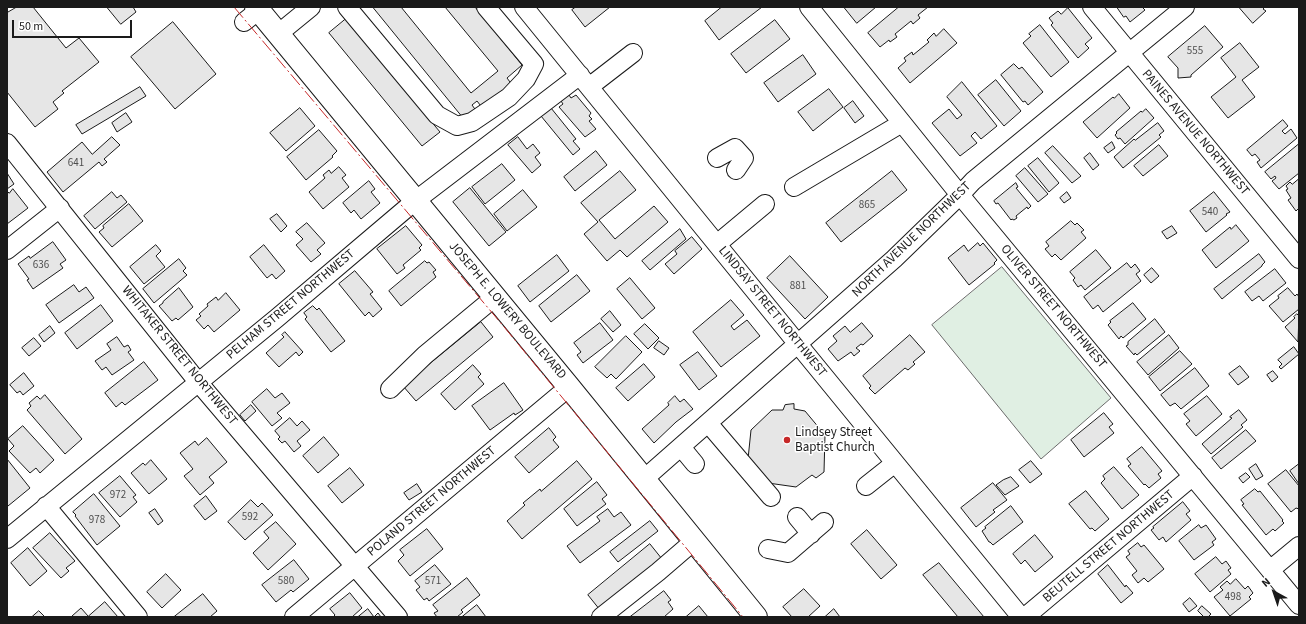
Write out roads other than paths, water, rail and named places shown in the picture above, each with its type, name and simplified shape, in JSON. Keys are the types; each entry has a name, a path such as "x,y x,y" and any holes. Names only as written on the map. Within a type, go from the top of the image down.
{"main road":[{"name":"JOSEPH E. LOWERY BOULEVARD","path":"253,13 278,34 569,387 756,617"}],"street":[{"path":"278,34 311,7"},
{"path":"347,7 437,115 457,126 472,122 510,97 526,79 534,64 486,7"},
{"name":"LINDSAY STREET NORTHWEST","path":"524,7 1021,617"},
{"name":"OLIVER STREET NORTHWEST","path":"809,7 960,195 1299,605"},
{"name":"PAINES AVENUE NORTHWEST","path":"1092,7 1299,259"},
{"name":"NORTH AVENUE NORTHWEST","path":"644,480 894,259 973,181 1185,7"},
{"name":"PELHAM STREET NORTHWEST","path":"7,539 277,318 415,201 584,81 632,53"},
{"path":"794,187 902,123"},
{"name":"WHITAKER STREET NORTHWEST","path":"7,143 198,382 398,617"},
{"path":"717,158 734,148 744,158 736,170"},
{"path":"717,244 765,204"},
{"path":"7,250 60,208"},
{"path":"390,389 425,355 495,297"},
{"name":"POLAND STREET NORTHWEST","path":"294,617 569,387"},
{"path":"708,424 771,497"},
{"path":"681,447 695,464"},
{"path":"866,486 895,462"},
{"name":"BEUTELL STREET NORTHWEST","path":"1025,617 1193,476"},
{"path":"46,506 138,617"},
{"path":"797,517 811,534"},
{"path":"768,549 788,553 824,522"},
{"path":"600,617 658,572 694,541"},
{"path":"1270,570 1299,546"}],"place":[{"name":"Lindsey Street Baptist Church","path":"787,440"}]}
